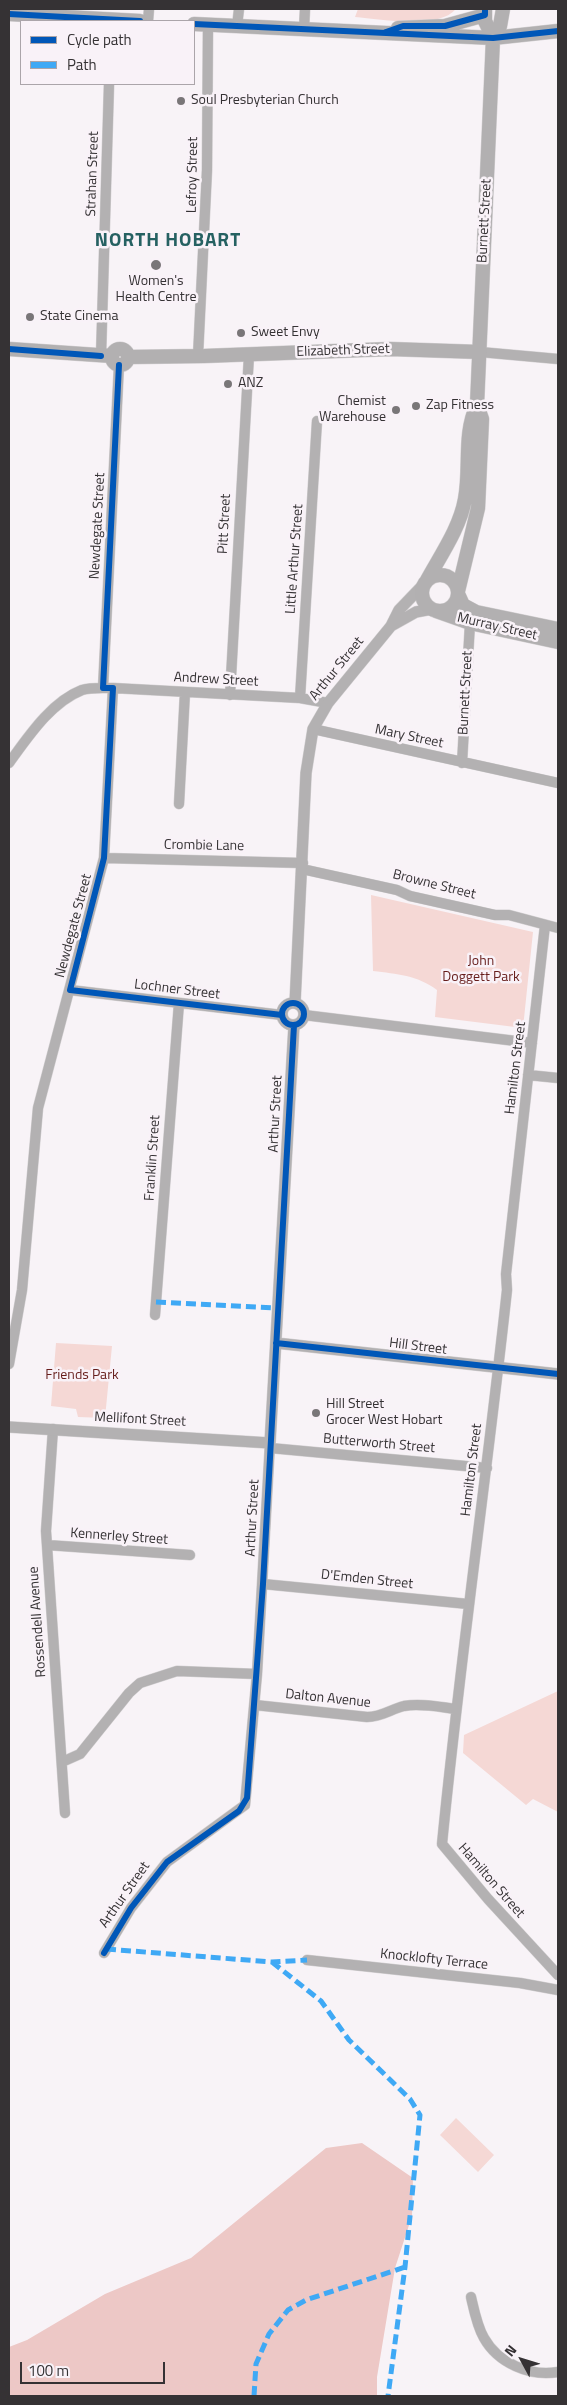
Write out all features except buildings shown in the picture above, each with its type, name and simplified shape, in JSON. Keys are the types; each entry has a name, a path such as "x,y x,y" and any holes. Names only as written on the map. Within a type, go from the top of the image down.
{"main road":[{"name":"Burnett Street","path":"493,38 501,24 503,9"},
{"path":"381,34 403,26 445,26 485,12"},
{"name":"Burnett Street","path":"425,583 464,506 470,420 477,405 493,38 485,12"},
{"path":"9,14 96,20"},
{"path":"201,24 493,38 558,31"},
{"name":"Elizabeth Street","path":"9,349 115,358 390,349 480,352"},
{"name":"Burnett Street","path":"458,593 478,508 482,419 477,405"},
{"path":"433,576 445,576 455,583 458,593 451,608 434,610 425,604 422,596 425,583 433,576"},
{"name":"Murray Street","path":"458,593 463,605 476,612 558,629"},
{"name":"Murray Street","path":"434,610 470,623 558,642"}],"street":[{"path":"237,26 239,9"},
{"path":"304,29 306,9"},
{"name":"Lefroy Street","path":"198,356 207,170 201,24"},
{"name":"Strahan Street","path":"109,85 115,358"},
{"name":"Elizabeth Street","path":"480,352 558,359"},
{"name":"Pitt Street","path":"230,694 249,354"},
{"name":"Newdegate Street","path":"9,1364 22,1290 38,1108 104,858 115,358"},
{"name":"Little Arthur Street","path":"300,698 317,421"},
{"name":"Arthur Street","path":"295,1003 306,773 313,730 328,703 392,626 399,610 425,583"},
{"name":"Arthur Street","path":"392,626 416,612 434,610"},
{"name":"Burnett Street","path":"462,763 470,623"},
{"name":"Andrew Street","path":"9,763 31,733 69,696 84,689 108,688 300,698 328,703"},
{"path":"179,804 185,692"},
{"name":"Mary Street","path":"313,730 558,783"},
{"name":"Crombie Lane","path":"104,858 302,866"},
{"name":"Browne Street","path":"302,866 397,890 410,896 495,915 509,915 558,928"},
{"name":"Hamilton Street","path":"545,925 487,1468 468,1604 442,1844 488,1899 558,1975"},
{"name":"Lochner Street","path":"70,990 282,1015"},
{"name":"Franklin Street","path":"155,1315 180,1003"},
{"path":"295,1003 301,1006 304,1015 302,1021 294,1025 285,1021 282,1015 286,1006 295,1003"},
{"path":"304,1015 532,1043"},
{"name":"Arthur Street","path":"104,1953 131,1908 167,1862 245,1805 263,1584 294,1025"},
{"path":"528,1075 558,1078"},
{"name":"Hill Street","path":"276,1343 558,1374"},
{"name":"Mellifont Street","path":"9,1427 270,1445"},
{"name":"Rossendell Avenue","path":"53,1429 47,1545 65,1813"},
{"name":"Butterworth Street","path":"270,1445 487,1468"},
{"name":"Kennerley Street","path":"47,1545 190,1555"},
{"name":"D'Emden Street","path":"263,1584 468,1604"},
{"path":"62,1762 80,1754 129,1693 140,1684 177,1671 257,1674"},
{"name":"Dalton Avenue","path":"254,1704 367,1717 378,1717 402,1707 414,1705 456,1709"},
{"name":"Knocklofty Terrace","path":"307,1960 520,1983 558,1990"},
{"path":"471,2297 483,2338 499,2356 519,2368 529,2371 558,2372"}],"green space":[{"path":"358,9 456,9 448,15 436,19 408,22 355,17"},
{"name":"John Doggett Park","path":"371,895 533,932 523,1028 435,1017 437,990 414,978 373,971"},
{"name":"Friends Park","path":"56,1343 112,1346 105,1418 78,1417 76,1409 51,1406"},
{"path":"558,1691 558,1812 533,1799 526,1805 463,1753 464,1735"},
{"path":"456,2118 494,2155 478,2172 440,2135"}],"shaded area":[{"path":"362,2143 413,2178 412,2216 395,2268 377,2377 377,2396 9,2396 9,2347 27,2340 105,2294 191,2258 326,2148"}],"marked path":[{"path":"156,1302 278,1308"},
{"path":"106,1949 272,1962 307,1960"},
{"path":"272,1962 321,2001 349,2040 410,2099 420,2115 405,2267 388,2396"},
{"path":"254,2396 256,2364 269,2334 288,2310 306,2300 405,2267"}],"cycle path":[{"path":"386,32 403,26 445,26 485,15 485,9"},
{"path":"9,14 121,20"},
{"path":"195,24 493,38 558,31"},
{"path":"9,349 101,356"},
{"path":"119,365 103,688 113,688 104,858 70,990 282,1015"},
{"path":"293,1003 301,1006 304,1014 301,1022 293,1025 285,1022 282,1014 285,1006 293,1003"},
{"path":"104,1953 131,1908 167,1862 239,1811 247,1798 263,1584 294,1025"},
{"path":"276,1343 558,1374"}],"place":[{"name":"Soul Presbyterian Church","path":"181,101"},
{"name":"Women's Health Centre","path":"156,265"},
{"name":"State Cinema","path":"30,317"},
{"name":"Sweet Envy","path":"241,333"},
{"name":"ANZ","path":"228,384"},
{"name":"Zap Fitness","path":"416,406"},
{"name":"Chemist Warehouse","path":"396,410"},
{"name":"Hill Street Grocer West Hobart","path":"316,1413"}],"district":[{"name":"NORTH HOBART","path":"168,241"}]}
